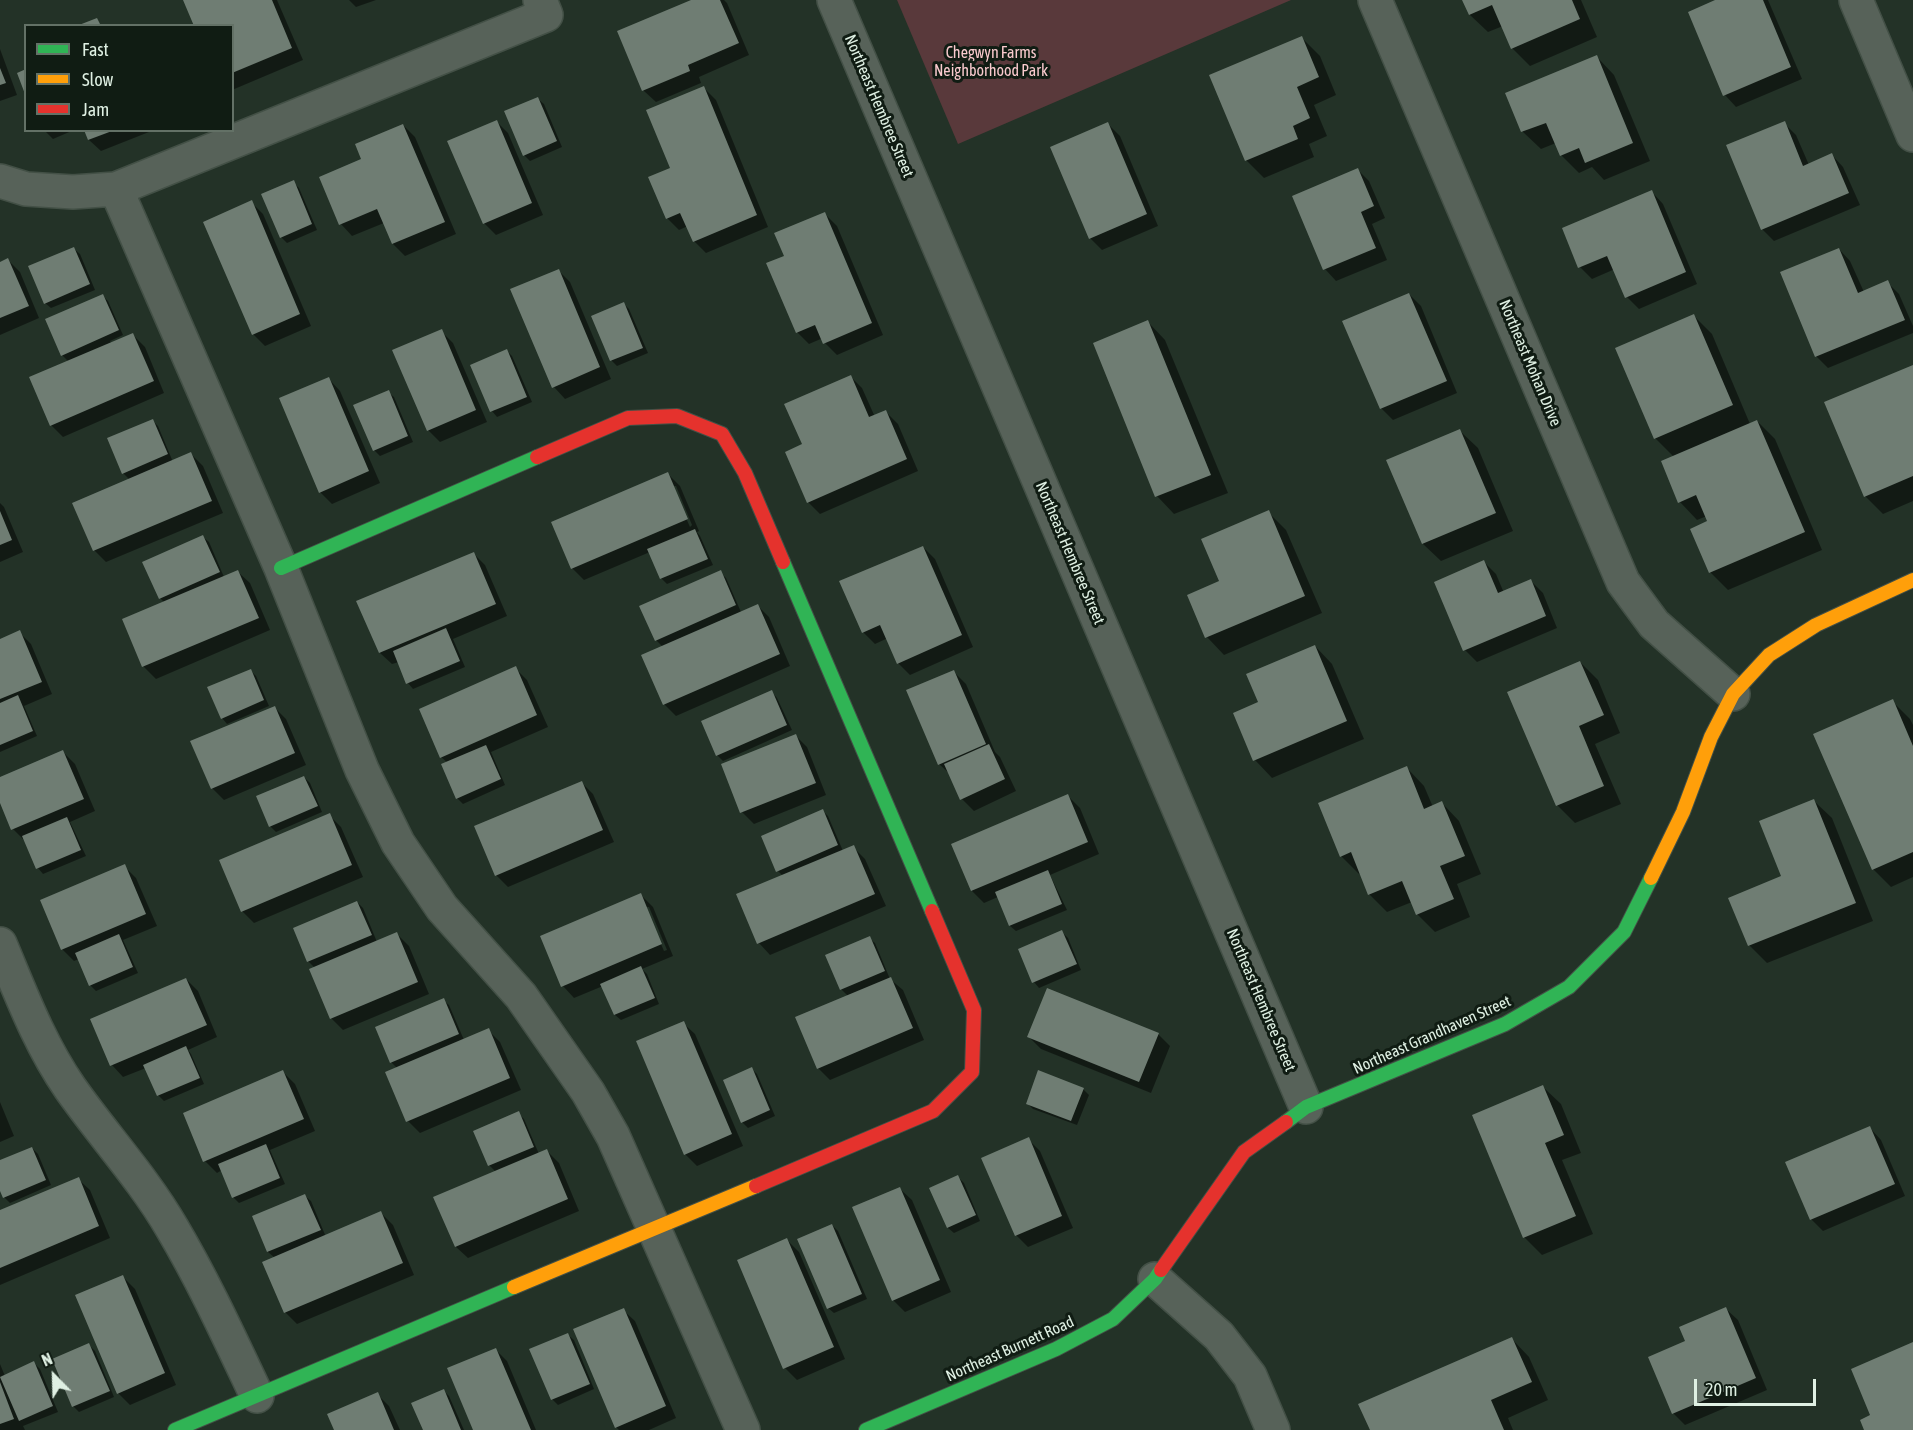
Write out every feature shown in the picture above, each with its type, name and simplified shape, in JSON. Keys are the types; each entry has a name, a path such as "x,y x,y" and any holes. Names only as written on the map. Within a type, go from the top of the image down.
{"street":[{"path":"0,181 26,189 73,192 116,189 546,15 540,0"},
{"name":"Northeast Hembree Street","path":"834,0 1306,1107"},
{"name":"Northeast Mohan Drive","path":"1375,0 1623,582 1654,624 1733,694"},
{"path":"1856,0 1913,135"},
{"path":"116,189 281,568 362,770 398,843 442,908 521,996 588,1092 613,1136 743,1430"},
{"path":"175,1430 933,1111 972,1072 974,1010 745,473 722,434 677,416 628,418 281,568"},
{"name":"Northeast Grandhaven Street","path":"1155,1279 1244,1152 1306,1107 1505,1024 1569,987 1624,932 1683,812 1711,737 1733,694 1769,655 1816,625 1913,580"},
{"path":"0,944 39,1036 70,1087 171,1227 211,1299 257,1396"},
{"path":"1155,1279 1219,1336 1251,1376 1273,1430"},
{"name":"Northeast Burnett Road","path":"866,1430 1056,1349 1113,1319 1155,1279"}],"green space":[{"name":"Chegwyn Farms Neighborhood Park","path":"897,0 1291,0 958,144"}],"building":[{"path":"183,0 272,0 292,48 234,72 234,24 193,24"},
{"path":"691,0 720,0 739,43 688,65 690,71 642,91 617,31"},
{"path":"1462,0 1572,0 1580,19 1511,49 1492,5 1469,15"},
{"path":"1715,0 1763,0 1791,67 1723,96 1688,12"},
{"path":"97,18 100,24 82,24"},
{"path":"1302,36 1319,77 1297,87 1310,118 1293,126 1298,139 1245,161 1209,75"},
{"path":"1597,55 1633,143 1585,163 1579,148 1560,156 1546,123 1521,132 1505,93"},
{"path":"0,68 6,83 0,85"},
{"path":"24,70 24,91 17,73"},
{"path":"704,86 757,215 693,242 680,213 666,219 648,177 670,168 646,110"},
{"path":"538,97 557,141 523,156 504,111"},
{"path":"497,120 532,203 483,224 447,141"},
{"path":"1785,121 1803,166 1832,153 1849,193 1761,230 1726,145"},
{"path":"1108,122 1147,214 1089,239 1050,147"},
{"path":"403,124 445,222 392,244 377,209 339,225 319,177 361,159 355,144"},
{"path":"85,132 109,132 88,140"},
{"path":"1358,168 1374,206 1361,212 1376,248 1323,270 1292,196"},
{"path":"294,180 312,224 280,238 261,194"},
{"path":"1652,190 1686,272 1625,298 1607,256 1578,268 1562,228"},
{"path":"252,200 300,314 252,335 203,222"},
{"path":"825,212 872,323 823,344 815,325 796,333 766,263 784,256 774,233"},
{"path":"74,247 90,284 44,304 28,266"},
{"path":"1839,248 1858,293 1888,280 1905,320 1815,357 1780,272"},
{"path":"8,258 29,306 0,318 0,262"},
{"path":"559,269 600,367 552,388 510,289"},
{"path":"1409,293 1447,381 1380,409 1342,321"},
{"path":"103,294 119,330 61,356 45,319"},
{"path":"624,302 643,348 610,361 591,316"},
{"path":"1694,314 1733,405 1654,439 1615,348"},
{"path":"1148,320 1211,475 1155,497 1093,343"},
{"path":"442,329 476,410 427,431 392,350"},
{"path":"133,333 154,381 50,426 29,377"},
{"path":"507,349 527,397 490,412 470,365"},
{"path":"1913,365 1913,476 1864,497 1824,402"},
{"path":"851,375 869,417 886,410 907,459 807,503 785,452 802,444 784,404"},
{"path":"329,377 369,471 319,493 279,398"},
{"path":"389,390 408,436 373,451 353,405"},
{"path":"153,419 168,454 122,474 107,438"},
{"path":"1757,420 1805,532 1709,573 1690,529 1707,521 1696,495 1678,503 1661,461"},
{"path":"1460,429 1496,513 1422,544 1386,460"},
{"path":"191,452 212,501 93,551 72,503"},
{"path":"668,472 688,519 571,569 551,522"},
{"path":"1269,510 1305,596 1205,638 1187,595 1219,581 1201,539"},
{"path":"0,511 12,540 0,545"},
{"path":"695,529 708,559 660,579 647,549"},
{"path":"203,535 220,572 159,599 142,562"},
{"path":"923,546 962,635 897,664 880,625 862,633 839,581"},
{"path":"474,552 496,604 379,653 356,601"},
{"path":"1484,560 1498,593 1531,579 1546,616 1463,651 1434,582"},
{"path":"238,570 259,618 142,667 122,619"},
{"path":"721,570 736,605 655,641 639,606"},
{"path":"758,604 780,654 663,705 641,655"},
{"path":"446,628 460,661 406,684 393,651"},
{"path":"20,630 42,682 0,699 0,639"},
{"path":"1315,645 1347,721 1253,761 1233,713 1258,702 1246,674"},
{"path":"1580,661 1604,715 1579,726 1604,786 1556,806 1507,692"},
{"path":"516,666 537,715 440,758 419,709"},
{"path":"251,669 264,700 221,719 207,687"},
{"path":"954,670 986,744 938,765 906,690"},
{"path":"772,690 787,725 716,756 701,721"},
{"path":"18,695 33,731 0,745 0,703"},
{"path":"1893,699 1913,746 1913,852 1872,870 1813,734"},
{"path":"275,706 295,753 211,789 190,741"},
{"path":"796,734 816,783 740,813 721,764"},
{"path":"989,744 1005,779 960,800 944,764"},
{"path":"486,745 501,779 456,799 441,764"},
{"path":"63,750 84,799 11,830 0,803 0,777"},
{"path":"1407,766 1424,809 1442,801 1465,856 1440,866 1454,899 1416,915 1402,881 1368,895 1351,852 1340,857 1318,803"},
{"path":"304,776 318,806 269,827 256,796"},
{"path":"582,781 603,830 495,876 474,826"},
{"path":"1068,794 1088,842 971,891 951,844"},
{"path":"1814,799 1856,903 1748,946 1728,898 1781,876 1759,821"},
{"path":"823,809 838,845 776,872 761,836"},
{"path":"330,813 352,865 241,912 219,860"},
{"path":"67,817 81,850 36,869 22,836"},
{"path":"854,845 875,894 757,944 736,894"},
{"path":"125,864 146,914 61,950 40,900"},
{"path":"1048,870 1062,904 1009,926 995,892"},
{"path":"641,893 662,944 561,987 540,936"},
{"path":"357,901 372,935 307,962 293,928"},
{"path":"1062,930 1077,964 1032,983 1018,949"},
{"path":"397,932 418,982 330,1019 309,969"},
{"path":"119,934 133,967 89,986 75,953"},
{"path":"870,936 885,971 840,990 825,955"},
{"path":"641,966 655,998 614,1015 600,984"},
{"path":"891,977 913,1028 817,1069 795,1017"},
{"path":"186,978 207,1025 110,1066 90,1019"},
{"path":"1047,988 1159,1033 1139,1082 1027,1037"},
{"path":"444,998 459,1034 390,1063 375,1027"},
{"path":"684,1021 732,1134 684,1155 636,1041"},
{"path":"489,1028 510,1078 406,1122 385,1072"},
{"path":"186,1046 200,1078 157,1096 143,1065"},
{"path":"752,1067 770,1110 741,1123 723,1080"},
{"path":"283,1070 304,1119 203,1162 183,1113"},
{"path":"1038,1070 1084,1088 1071,1121 1026,1104"},
{"path":"1543,1085 1564,1135 1545,1143 1576,1216 1523,1238 1472,1115"},
{"path":"519,1111 534,1147 488,1166 473,1131"},
{"path":"1870,1126 1895,1184 1810,1220 1785,1162"},
{"path":"1029,1137 1062,1216 1015,1236 981,1158"},
{"path":"266,1144 280,1178 232,1198 218,1164"},
{"path":"32,1147 46,1180 3,1198 0,1191 0,1160"},
{"path":"547,1149 568,1199 455,1247 433,1197"},
{"path":"958,1175 976,1215 947,1228 929,1188"},
{"path":"79,1177 99,1226 0,1268 0,1210"},
{"path":"900,1187 940,1280 892,1301 852,1207"},
{"path":"305,1194 321,1230 267,1252 252,1216"},
{"path":"381,1211 403,1263 284,1313 262,1262"},
{"path":"832,1224 862,1294 827,1309 797,1239"},
{"path":"787,1238 834,1347 783,1369 737,1260"},
{"path":"123,1275 165,1373 117,1394 75,1295"},
{"path":"1726,1307 1756,1378 1672,1414 1648,1357 1685,1341 1679,1327"},
{"path":"624,1308 666,1406 615,1428 573,1329"},
{"path":"568,1333 590,1384 551,1400 529,1349"},
{"path":"1512,1337 1532,1382 1491,1400 1504,1430 1370,1430 1358,1404"},
{"path":"1913,1342 1913,1430 1864,1430 1860,1420 1870,1415 1851,1369"},
{"path":"89,1343 110,1391 72,1407 52,1359"},
{"path":"496,1348 531,1430 473,1430 447,1368"},
{"path":"34,1361 53,1406 19,1421 0,1377"},
{"path":"0,1382 14,1419 0,1424"},
{"path":"444,1389 461,1430 423,1430 411,1403"},
{"path":"378,1392 394,1430 334,1430 327,1414"}],"traffic: fast":[{"path":"281,568 537,457"},
{"path":"783,562 932,911"},
{"path":"1286,1122 1306,1107 1505,1024 1569,987 1624,932 1651,878"},
{"path":"866,1430 1056,1349 1113,1319 1155,1279 1161,1270"},
{"path":"175,1430 514,1287"}],"traffic: slow":[{"path":"1651,878 1683,812 1711,737 1733,694 1769,655 1816,625 1913,580"},
{"path":"514,1287 756,1186"}],"traffic: jam":[{"path":"537,457 628,418 677,416 722,434 745,473 783,562"},
{"path":"756,1186 933,1111 972,1072 974,1010 932,911"},
{"path":"1161,1270 1244,1152 1286,1122"}]}
